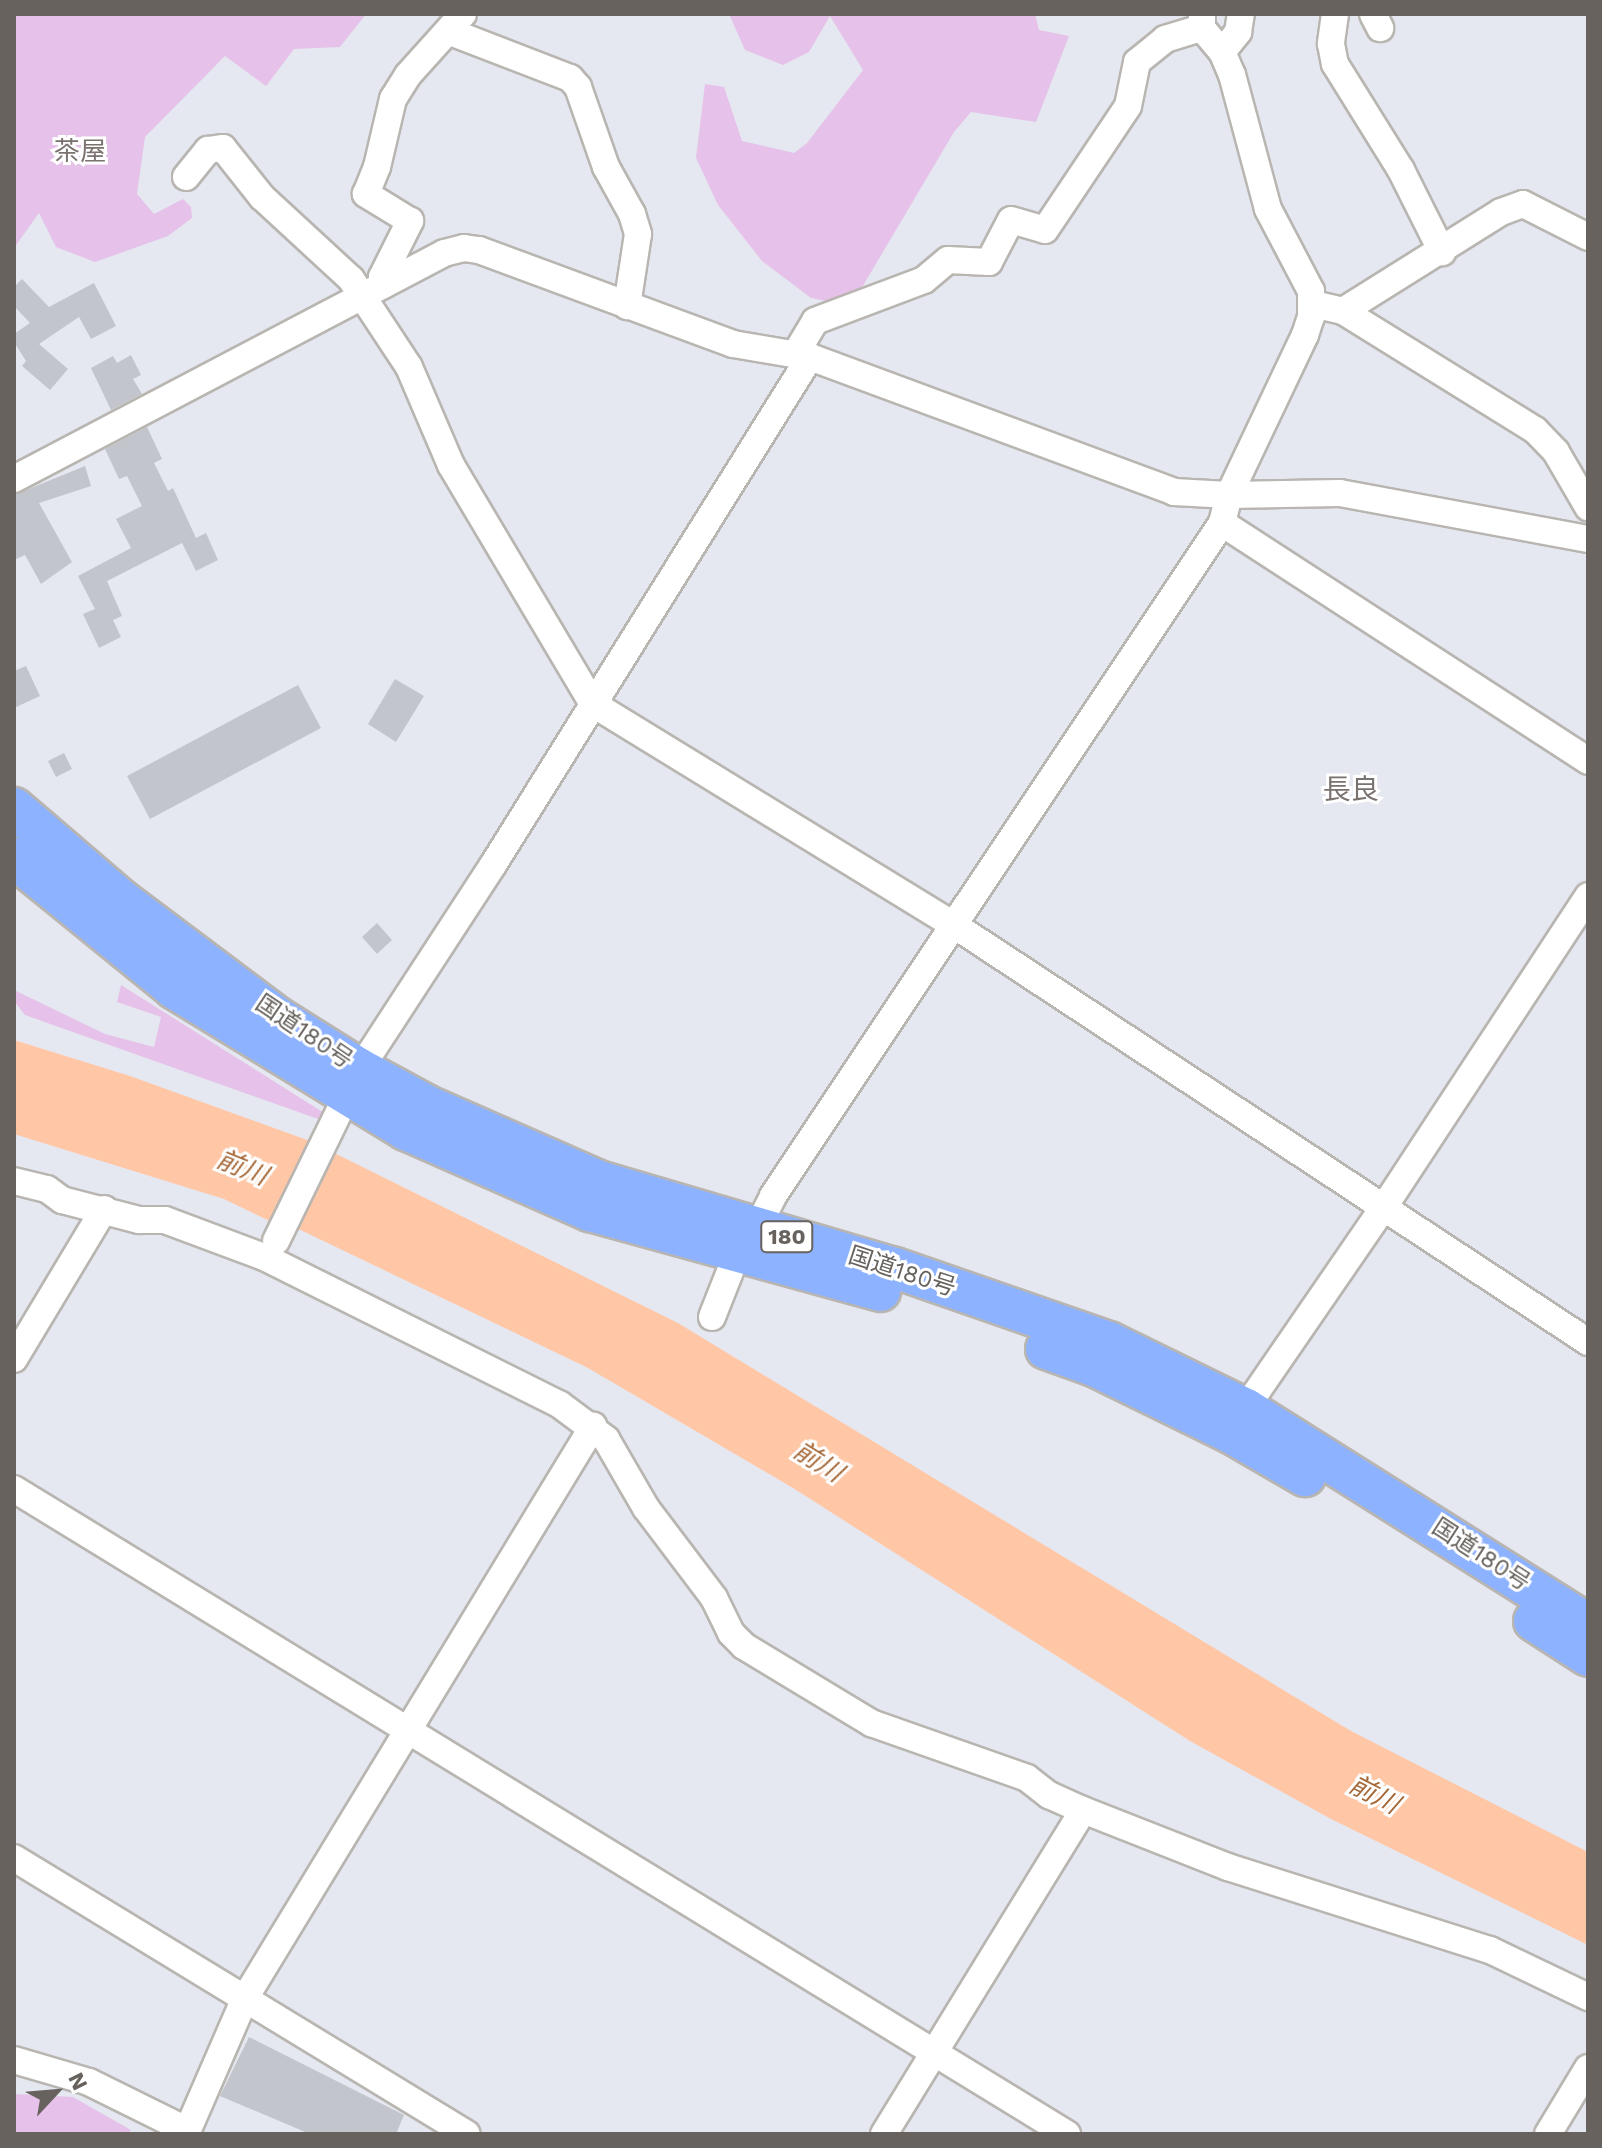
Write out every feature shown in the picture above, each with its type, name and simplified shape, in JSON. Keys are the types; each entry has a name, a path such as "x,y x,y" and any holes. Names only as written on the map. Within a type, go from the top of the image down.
{"highway":[{"name":"国道180号","path":"14,808 120,899 277,1017 352,1082"},
{"name":"国道180号","path":"14,858 175,989 352,1082 426,1105 599,1181 747,1241 895,1268 1109,1342 1588,1624"},
{"name":"国道180号","path":"1238,1420 1357,1506 1588,1656"}],"street":[{"path":"1222,52 1238,32 1241,14"},
{"path":"1335,14 1331,44 1335,64 1401,170 1442,252"},
{"path":"277,1238 352,1082 593,704 803,355 815,321 924,280 948,260 989,262 1011,220 1045,230 1128,106 1137,62 1165,39 1202,21 1222,52 1268,209 1303,270 1313,304 1305,335 1229,495 1222,523 773,1196 747,1241 712,1317"},
{"path":"372,291 410,221 366,194 377,167 393,99 408,75 456,22 570,78 578,87 606,167 632,214 638,234 627,306"},
{"path":"186,177 208,150 223,148 262,197 372,291 451,465 593,704 954,925 1588,1342"},
{"path":"1343,311 1442,252 1501,212 1523,204 1588,237"},
{"path":"14,479 444,253 479,250 733,344 803,355 1174,492 1229,495 1340,493 1588,539"},
{"path":"1313,304 1343,311 1535,430 1556,452 1588,507"},
{"path":"1222,523 1588,761"},
{"path":"1238,1420 1384,1207 1588,896"},
{"path":"14,1181 47,1189 62,1200 139,1220 165,1220 264,1257 559,1404 593,1426 606,1439 646,1508 714,1598 731,1633 744,1646 871,1723 1027,1778 1049,1795 1228,1867 1490,1950 1588,1997"},
{"path":"14,1359 104,1209"},
{"path":"14,2060 89,2082 187,2132 245,1998 593,1426"},
{"path":"14,1489 405,1732 1067,2134"},
{"path":"884,2134 1083,1810"},
{"path":"14,1858 467,2134"},
{"path":"1548,2134 1588,2068"}],"shaded area":[{"path":"14,14 366,14 340,47 294,49 266,86 225,56 145,137 137,194 154,214 183,199 191,207 192,218 168,236 95,262 56,247 39,213 14,248"},
{"path":"729,14 1035,14 1039,30 1069,36 1036,122 971,112 954,132 851,306 811,298 762,261 718,205 696,158 705,84 724,87 742,141 794,153 807,143 863,70 830,16 809,52 783,65 745,50"},
{"path":"121,985 329,1116 321,1120 25,1015 14,1001 14,990 105,1034 154,1047 161,1017 117,1002"},
{"path":"14,2094 73,2097 131,2130 129,2134 14,2134"}],"water":[{"name":"前川","path":"14,1040 130,1076 310,1141 678,1323 1351,1731 1588,1852 1588,1945 1331,1819 1190,1741 793,1488 588,1368 288,1224 278,1225 224,1199 14,1134"}],"building":[{"path":"22,279 49,307 94,283 116,326 91,339 79,317 39,344 68,369 50,390 22,366 26,361 14,342 14,334 30,323 14,306 14,287"},
{"path":"131,355 141,375 133,379 142,394 111,410 91,368 113,356 117,363"},
{"path":"147,427 162,459 154,463 168,491 173,488 196,538 206,533 218,560 196,571 182,543 107,581 122,616 113,620 121,637 99,648 83,614 95,609 78,576 131,548 116,519 142,506 127,476 119,479 105,449"},
{"path":"85,466 91,486 39,503 72,562 41,584 25,555 14,560 14,495"},
{"path":"26,666 40,696 14,708 14,671"},
{"path":"395,679 424,696 396,742 368,724"},
{"path":"298,685 321,728 150,819 127,776"},
{"path":"64,753 72,769 56,777 48,761"},
{"path":"377,923 392,940 377,954 362,937"},
{"path":"249,2037 404,2115 396,2134 310,2134 220,2096"}],"district":[{"name":"茶屋","path":"80,152"},
{"name":"長良","path":"1351,790"}]}
